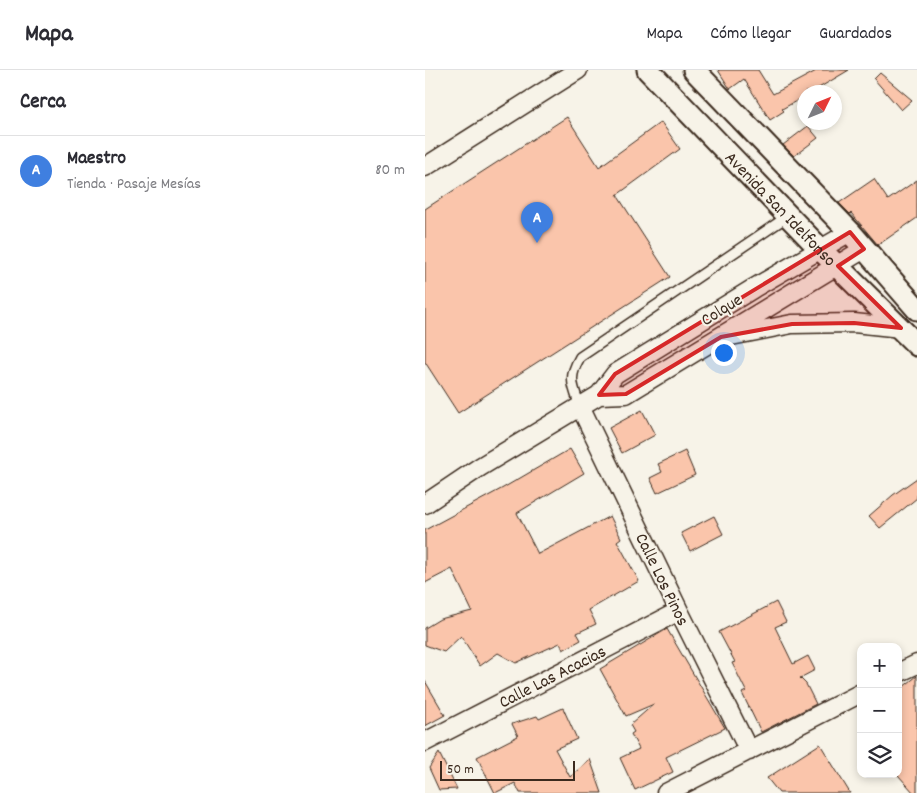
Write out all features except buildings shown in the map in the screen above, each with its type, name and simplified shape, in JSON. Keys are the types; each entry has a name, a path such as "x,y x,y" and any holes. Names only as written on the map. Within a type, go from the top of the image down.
{"street":[{"path":"425,167 578,70"},
{"name":"Avenida San Idelfonso","path":"648,70 821,250 917,345"},
{"name":"Avenida San Idelfonso","path":"694,70 850,232 917,310"},
{"name":"Colque","path":"425,504 481,467 599,395 615,374 754,288 850,232"},
{"name":"Colque","path":"599,395 626,394 721,338 864,249"},
{"name":"Colque","path":"721,338 791,324 854,323 901,328"},
{"name":"Calle Los Pinos","path":"580,406 749,751"},
{"name":"Calle Las Acacias","path":"425,742 679,611"},
{"path":"902,671 917,664"},
{"path":"666,793 857,695"}],"lane":[{"path":"580,406 571,380 573,370 580,357 788,216"}],"highlighted area":[{"path":"850,232 864,249 838,266 901,328 854,323 792,324 721,337 626,394 599,395 615,374"}],"place":[{"name":"Maestro","path":"537,243"}]}
